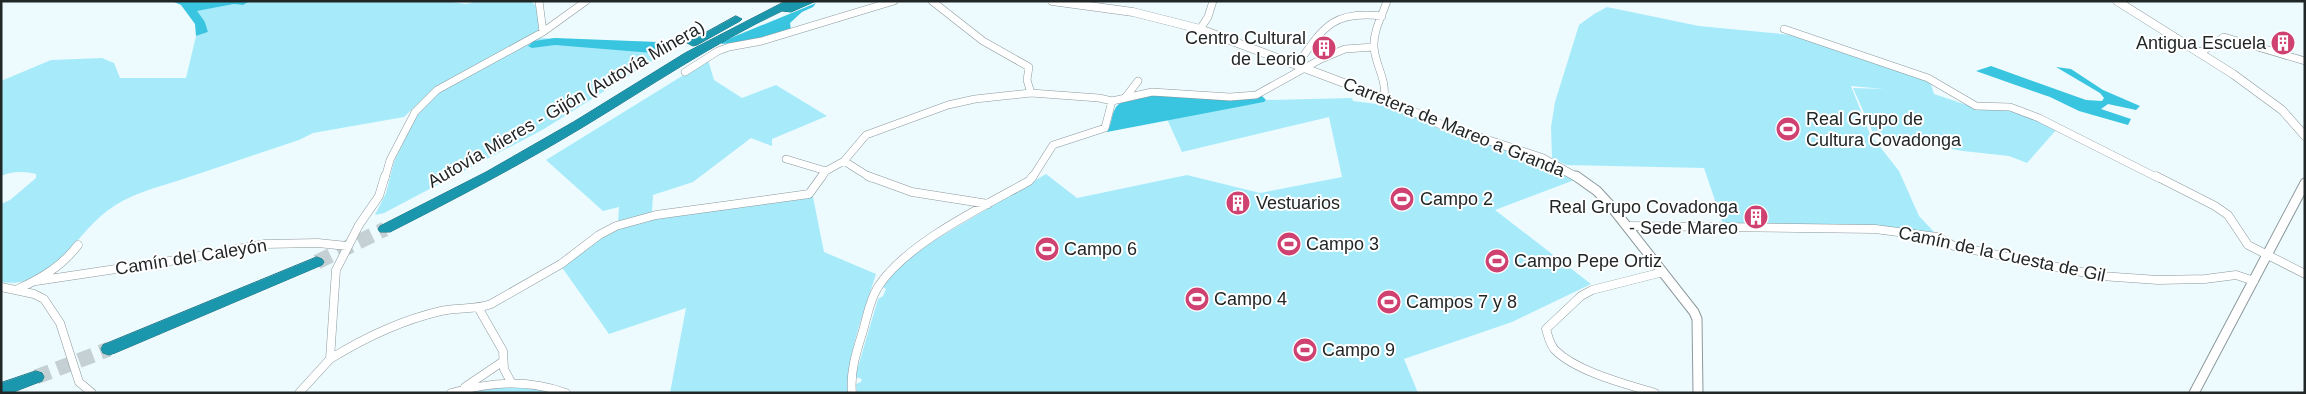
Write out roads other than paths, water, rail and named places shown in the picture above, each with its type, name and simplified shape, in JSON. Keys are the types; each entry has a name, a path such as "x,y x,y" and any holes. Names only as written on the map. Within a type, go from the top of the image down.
{"highway":[{"path":"684,53 711,32 772,1"},
{"name":"Autovía Mieres - Gijón (Autovía Minera)","path":"382,226 531,152 684,53 781,1"},
{"name":"Autovía Mieres - Gijón (Autovía Minera)","path":"684,53 795,1"},
{"path":"684,53 780,12 811,1"},
{"path":"108,345 230,300 314,258"},
{"path":"1,380 36,372 1,390"}],"street":[{"path":"539,1 543,32"},
{"path":"330,359 336,270 347,246 379,196 390,160 415,112 437,90 543,32 586,1"},
{"path":"685,72 724,49 762,41 894,1"},
{"path":"932,1 984,41 1029,67 1027,80 1031,93"},
{"name":"Carretera de Mareo a Granda","path":"1052,1 1133,12 1200,29 1384,98 1442,125 1542,158 1560,166 1596,191 1628,226 1690,305 1697,319 1698,393"},
{"path":"1200,29 1208,17 1213,1"},
{"path":"1384,98 1386,93 1384,82 1374,47 1388,1"},
{"path":"2117,1 2233,74 2276,106 2296,124 2305,136"},
{"path":"1300,66 1319,33 1327,26 1351,16 1382,16"},
{"path":"1784,29 1928,78 1976,106 2010,107 2039,118 2219,208 2228,215 2248,245 2267,257 2305,274"},
{"path":"2198,52 2203,51 2224,37 2305,61"},
{"path":"1125,98 1137,83 1139,89 1152,92 1230,97 1256,95 1262,93 1300,66 1345,49 1374,47"},
{"path":"299,393 330,359 349,348 422,316 461,306 479,309 560,264 616,226 656,215 805,196 812,192 826,171 844,161 866,135 885,128 960,102 1031,93 1099,98 1112,101 1152,92"},
{"path":"852,393 852,373 855,355 877,287 887,273 988,204 1033,178 1039,171 1048,150 1053,145 1105,128 1112,101"},
{"path":"786,158 826,171"},
{"path":"844,161 863,176 908,190 946,199 988,204"},
{"path":"2194,393 2305,182"},
{"name":"Camín de la Cuesta de Gil","path":"1628,226 1875,229 1937,237 1963,248 2101,276 2158,280 2205,279 2236,275 2254,282"},
{"name":"Camín del Caleyón","path":"36,281 183,259 265,244 318,243 347,246"},
{"path":"18,289 36,281 58,266 71,256 78,245"},
{"path":"1655,393 1568,360 1555,350 1546,329 1581,296 1592,290 1663,272"},
{"path":"1,287 18,289 44,299 60,323 79,382 92,393"},
{"path":"479,309 503,351 502,362 511,382"},
{"path":"455,391 502,362"},
{"path":"455,391 499,382 511,382 542,385 566,393"}],"tunnel":[{"path":"317,262 385,229"},
{"path":"36,377 109,349"}],"place":[{"name":"Antigua Escuela","path":"2283,43"},
{"name":"Centro Cultural de Leorio","path":"1324,48"},
{"name":"Real Grupo de Cultura Covadonga","path":"1788,129"},
{"name":"Campo 2","path":"1402,199"},
{"name":"Vestuarios","path":"1238,203"},
{"name":"Real Grupo Covadonga - Sede Mareo","path":"1756,217"},
{"name":"Campo 3","path":"1289,244"},
{"name":"Campo 6","path":"1047,249"},
{"name":"Campo Pepe Ortiz","path":"1497,261"},
{"name":"Campo 4","path":"1197,299"},
{"name":"Campos 7 y 8","path":"1389,302"},
{"name":"Campo 9","path":"1305,350"}]}
